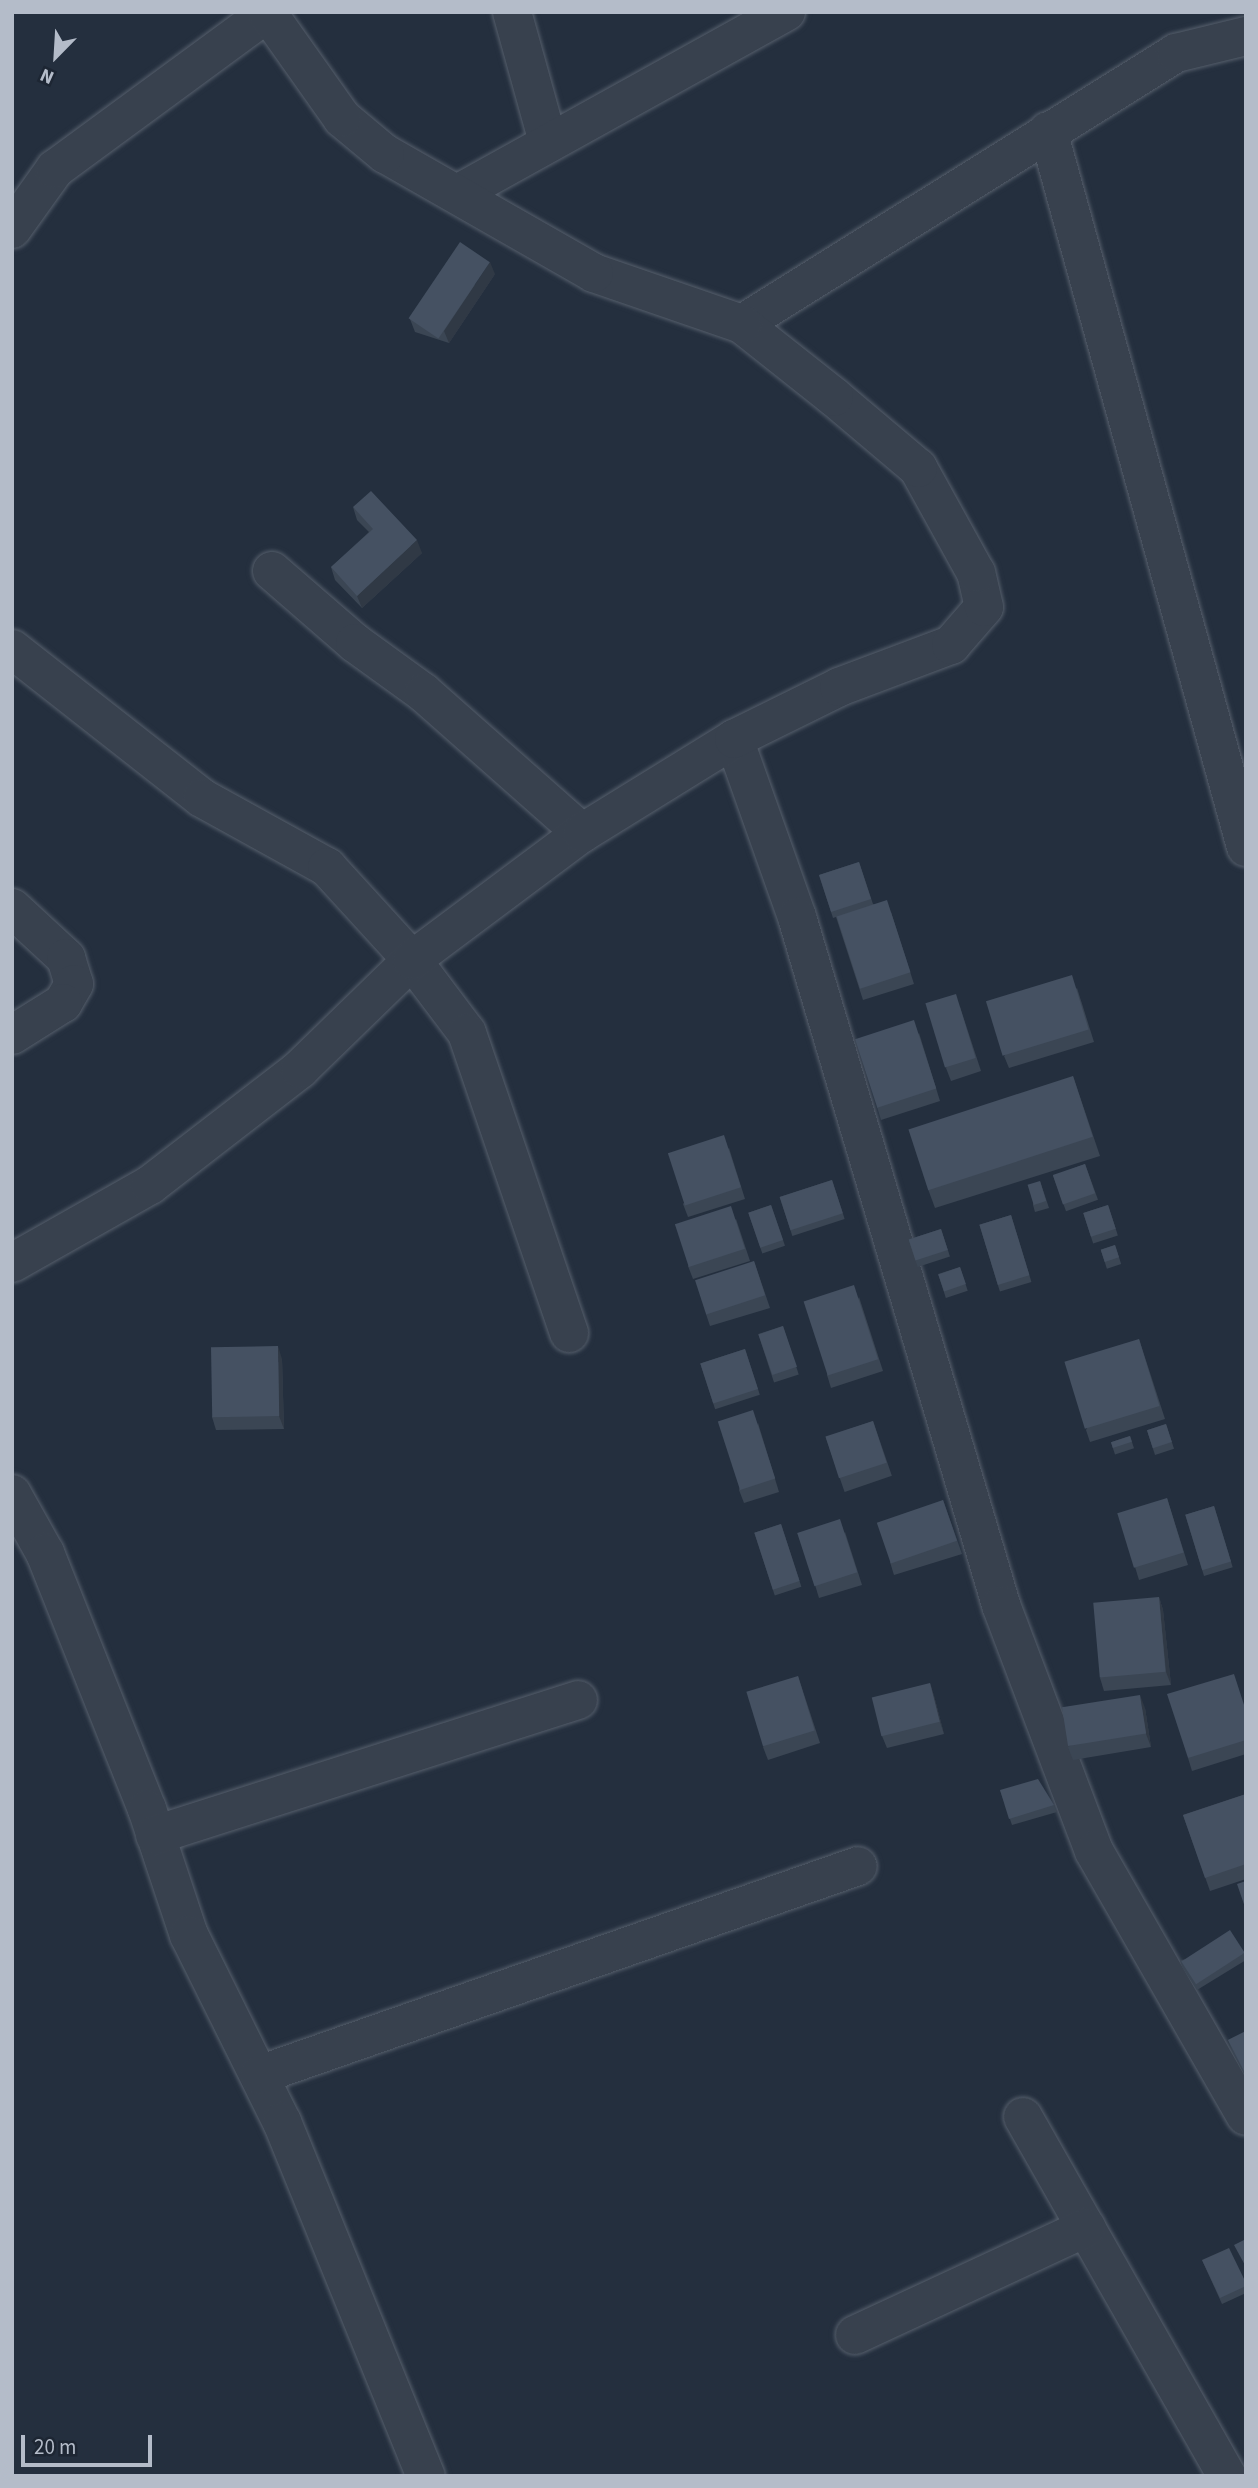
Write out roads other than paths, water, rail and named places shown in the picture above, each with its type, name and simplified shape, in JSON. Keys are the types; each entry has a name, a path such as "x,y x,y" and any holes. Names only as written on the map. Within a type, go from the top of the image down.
{"street":[{"path":"512,12 548,142"},
{"path":"459,193 786,12"},
{"path":"12,229 55,169 267,13 342,118 385,154 459,193 594,273 742,324 918,468 976,573 984,607 951,645 839,687 734,738 582,832 412,960 300,1069 150,1185 12,1263"},
{"path":"742,324 1176,53 1246,36"},
{"path":"1048,131 1246,847"},
{"path":"272,571 355,642 424,693 582,832"},
{"path":"12,649 202,798 327,867 412,960 467,1033 569,1333"},
{"path":"734,738 797,917 1000,1605 1094,1851 1246,2116"},
{"path":"12,908 66,958 74,984 63,1003 12,1035"},
{"path":"14,1500 45,1553 155,1835 189,1935 260,2075 425,2476"},
{"path":"155,1835 578,1700"},
{"path":"260,2075 859,1866"},
{"path":"1023,2117 1227,2476"},
{"path":"855,2335 1086,2228"}]}
